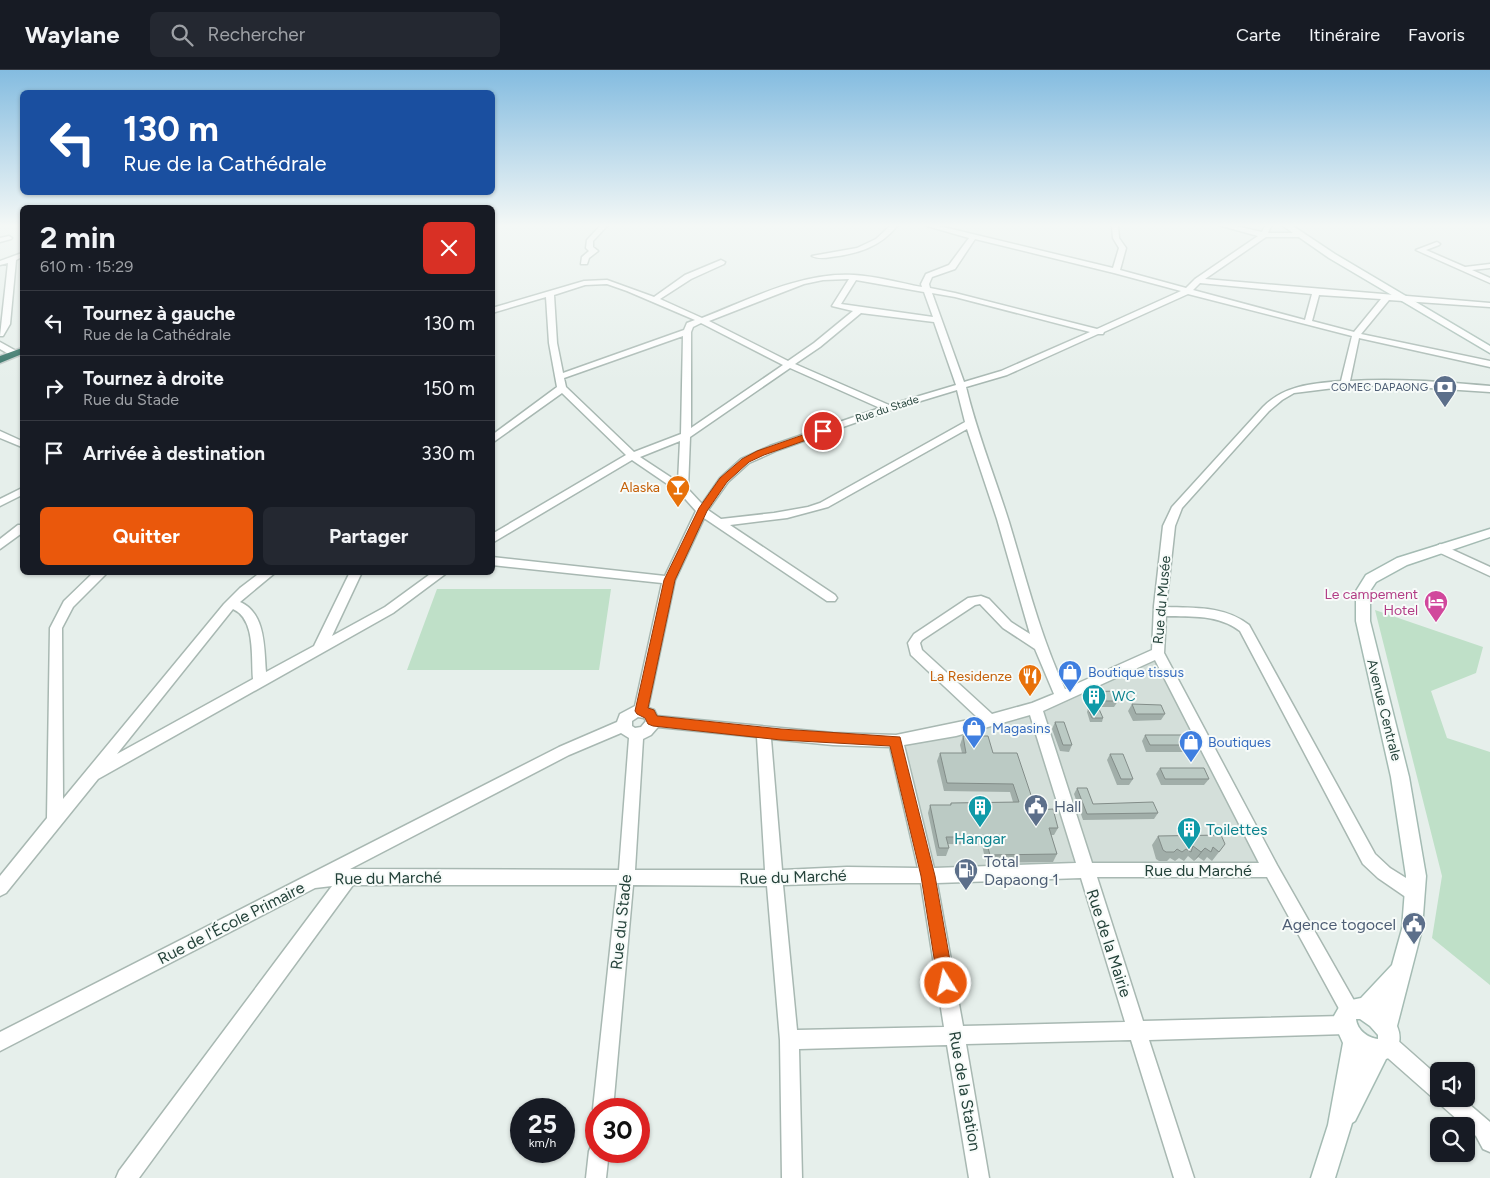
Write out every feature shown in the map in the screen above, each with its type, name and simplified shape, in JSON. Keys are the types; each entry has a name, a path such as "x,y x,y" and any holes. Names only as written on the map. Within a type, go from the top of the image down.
{"highway":[{"path":"0,360 20,354"},
{"path":"0,365 20,354"}],"main road":[{"path":"1370,278 1490,350"},
{"name":"Avenue Centrale","path":"1323,1178 1340,1125 1384,1041 1412,929 1416,894 1414,860 1400,777 1367,640 1361,602 1364,587 1368,580 1389,567 1440,548 1489,536"},
{"name":"Avenue Centrale","path":"1340,1125 1354,1021 1401,971"},
{"path":"1376,1016 1384,1041 1366,1048 1354,1021 1376,1016"}],"street":[{"path":"0,334 6,324 10,278"},
{"path":"654,300 687,278"},
{"path":"683,490 687,403 687,332 690,325 802,282 832,278"},
{"path":"854,278 836,306 939,320"},
{"path":"858,278 928,290 1100,332"},
{"path":"927,278 925,284 961,386 970,423 1041,647 1062,696"},
{"path":"1140,278 1356,335 1490,364"},
{"name":"Rue du Stade","path":"641,711 669,580 702,511 724,480 745,460 888,408 1004,373 1100,332 1188,291 1202,278"},
{"path":"495,309 584,283 599,281 630,289 701,320 788,364 888,408"},
{"path":"1198,281 1386,298 1490,304"},
{"path":"1308,322 1316,292"},
{"path":"550,294 553,343 562,388 632,456 683,490 702,511 722,522 831,598"},
{"path":"1345,383 1356,335 1386,298"},
{"path":"495,537 632,456 685,436 817,345 859,310"},
{"path":"559,378 687,332"},
{"path":"0,345 20,354"},
{"name":"Rue du Musée","path":"1354,1021 1270,870 1158,653 1160,611 1169,526 1177,508 1276,399 1295,390 1345,383 1490,389"},
{"path":"495,438 562,388"},
{"path":"722,522 796,514 812,510 970,423"},
{"path":"0,434 20,443"},
{"path":"0,503 20,492"},
{"path":"0,545 20,530"},
{"path":"1440,548 1490,572"},
{"path":"495,561 669,580"},
{"path":"55,820 56,628 60,615 68,603 99,575"},
{"path":"0,888 230,604 266,575"},
{"path":"319,649 355,575"},
{"path":"92,776 389,610 438,575"},
{"path":"990,721 916,652 914,642 918,637 977,599 985,602 1007,625 1041,647"},
{"path":"230,604 247,611 251,616 254,626 260,682"},
{"path":"1160,611 1222,615 1240,623 1245,628 1369,859 1384,873 1416,894"},
{"path":"653,721 832,739 896,741 940,733 1035,708 1158,653"},
{"name":"Rue de la Mairie","path":"1035,708 1184,1178"},
{"path":"641,711 649,714 653,721 650,729 646,732 630,730 624,722 628,715 641,711"},
{"name":"Rue du Stade","path":"604,1098 626,878 630,730"},
{"name":"Rue de l'École Primaire","path":"0,1042 564,751 630,730"},
{"path":"764,733 774,878 789,1040 792,1178"},
{"name":"Rue de la Station","path":"896,741 928,876 979,1178"},
{"name":"Rue du Marché","path":"315,880 349,877 774,878 847,875 928,876 1085,870 1270,870"},
{"path":"126,1178 349,877"},
{"path":"789,1040 1138,1032 1354,1021"},
{"path":"1384,1041 1430,1082"},
{"path":"1457,1107 1483,1129 1490,1142"},
{"path":"596,1178 598,1163"}],"shaded area":[{"path":"1157,657 1271,870 928,876 900,743 1013,717"}],"green space":[{"path":"437,589 611,589 599,670 407,670"},
{"path":"1375,610 1483,647 1476,673 1431,691 1447,738 1490,752 1490,985 1432,938 1442,876"}],"building":[{"path":"1114,691 1118,701 1092,701 1089,692"},
{"path":"1132,704 1161,705 1165,714 1136,714"},
{"path":"1088,709 1099,709 1103,718 1092,718"},
{"path":"1055,722 1064,722 1072,745 1063,745"},
{"path":"1145,735 1187,735 1192,745 1150,745"},
{"path":"963,736 988,736 993,753 1017,753 1036,810 1053,809 1058,828 1049,828 1057,854 990,855 985,837 946,837 949,848 939,848 930,805 1019,802 1013,784 947,783 940,753 966,753"},
{"path":"1110,754 1123,754 1133,779 1121,779"},
{"path":"1160,768 1204,768 1209,779 1165,779"},
{"path":"1077,788 1087,788 1093,804 1153,802 1158,813 1087,814"},
{"path":"1221,835 1225,844 1219,852 1213,847 1211,852 1205,848 1201,852 1193,846 1191,852 1186,849 1182,852 1177,849 1174,852 1166,852 1163,850 1158,836"}],"place":[{"name":"COMEC DAPAONG","path":"1445,408"},
{"name":"Alaska","path":"678,508"},
{"name":"Le campement Hotel","path":"1436,623"},
{"name":"Boutique tissus","path":"1070,693"},
{"name":"La Residenze","path":"1030,697"},
{"name":"WC","path":"1094,717"},
{"name":"Magasins","path":"974,749"},
{"name":"Boutiques","path":"1191,763"},
{"name":"Hall","path":"1036,827"},
{"name":"Hangar","path":"980,828"},
{"name":"Toilettes","path":"1189,850"},
{"name":"Total Dapaong 1","path":"966,891"},
{"name":"Agence togocel","path":"1414,945"}],"route":[{"path":"823,431 745,460 724,480 702,511 669,580 641,711 649,714 653,721 832,739 896,741 928,876 946,983"}]}
